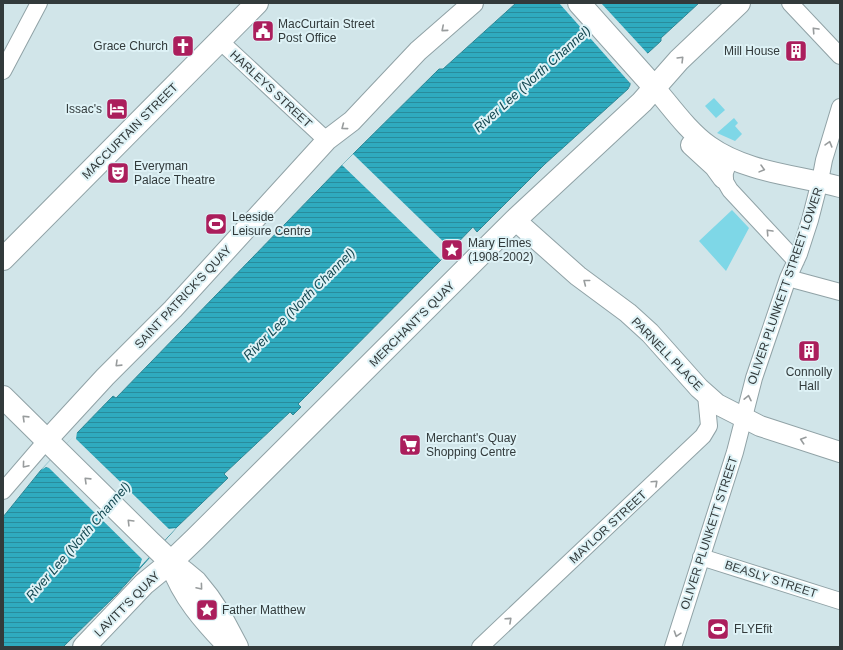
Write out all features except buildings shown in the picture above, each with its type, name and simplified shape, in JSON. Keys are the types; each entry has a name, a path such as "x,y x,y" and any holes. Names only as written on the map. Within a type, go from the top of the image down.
{"highway":[{"name":"MACCURTAIN STREET","path":"3,259 257,3"},
{"path":"580,3 648,80"},
{"name":"MERCHANT'S QUAY","path":"159,551 634,110 648,80 679,60 739,3"},
{"path":"3,397 159,551 196,582 220,614 237,647"},
{"path":"159,551 184,593 195,608 230,647"},
{"name":"LAVITT'S QUAY","path":"84,647 144,584 159,551"}],"main road":[{"name":"SAINT PATRICK'S QUAY","path":"52,446 105,377 173,309 327,140 352,121 418,51 473,3"},
{"path":"648,80 671,116 723,178"},
{"path":"671,116 701,140 731,159 774,172 840,187"},
{"name":"PARNELL PLACE","path":"516,220 578,276 628,313 644,328 706,395 717,404 760,426 840,452"}],"street":[{"path":"4,68 39,3"},
{"path":"790,3 840,56"},
{"name":"HARLEYS STREET","path":"220,41 322,136"},
{"name":"OLIVER PLUNKETT STREET LOWER","path":"744,419 754,378 788,278 796,261 810,220 824,160 840,107"},
{"path":"731,159 723,178 730,190 796,261"},
{"path":"788,278 840,292"},
{"name":"MAYLOR STREET","path":"480,647 703,436 709,426 706,395"},
{"name":"OLIVER PLUNKETT STREET","path":"672,647 732,464 744,419"},
{"path":"3,491 52,446"},
{"name":"BEASLY STREET","path":"701,557 840,601"}],"shaded area":[{"path":"714,98 725,110 716,118 705,106"},
{"path":"734,118 738,123 735,126 742,134 735,141 717,133"},
{"path":"732,210 749,228 726,271 699,241"}],"water":[{"name":"River Lee (North Channel)","path":"516,3 699,3 624,75 630,83 628,89 545,164 477,232 473,227 298,404 301,407 293,415 290,412 224,474 228,478 176,528 117,594 63,647 3,647 3,517 41,470 113,396 116,398 353,154 439,69 443,69"}],"pier":[{"path":"559,3 601,3 649,55 626,76 631,81 630,83"},
{"path":"353,154 452,250 441,260 342,165"},
{"path":"77,432 76,439 169,529 176,528 139,568 142,559 49,468 46,467 41,470"}],"place":[{"name":"MacCurtain Street Post Office","path":"263,31"},
{"name":"Grace Church","path":"183,46"},
{"name":"Mill House","path":"796,51"},
{"name":"Issac's","path":"117,109"},
{"name":"Everyman Palace Theatre","path":"118,173"},
{"name":"Leeside Leisure Centre","path":"216,224"},
{"name":"Mary Elmes (1908-2002)","path":"452,250"},
{"name":"Connolly Hall","path":"809,351"},
{"name":"Merchant's Quay Shopping Centre","path":"410,445"},
{"name":"Father Matthew","path":"207,610"},
{"name":"FLYEfit","path":"718,629"}]}
